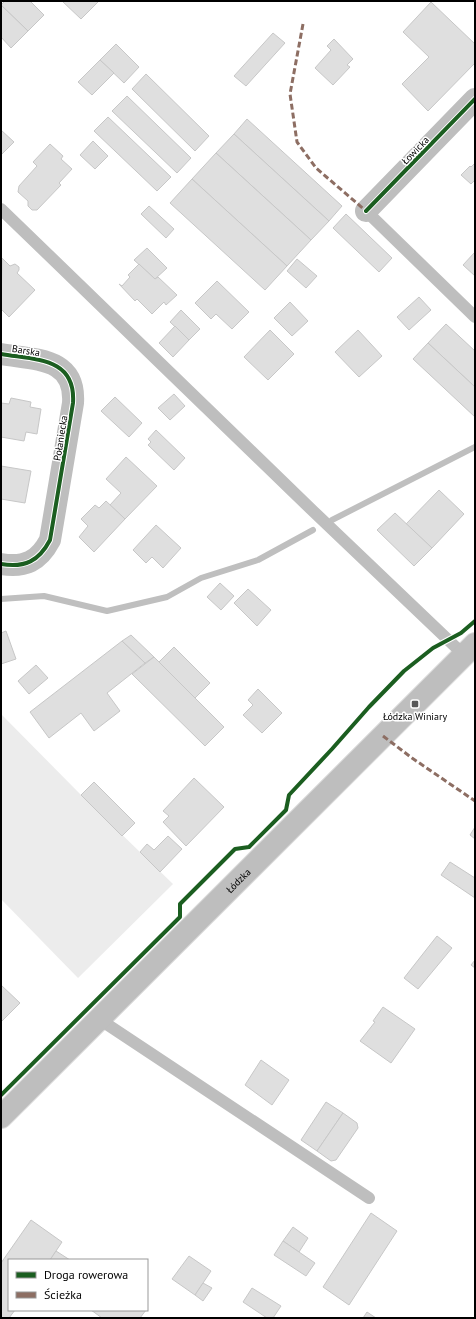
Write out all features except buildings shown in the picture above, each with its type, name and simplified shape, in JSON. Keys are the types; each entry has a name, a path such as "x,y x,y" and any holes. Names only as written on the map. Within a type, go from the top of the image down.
{"main road":[{"name":"Łowicka","path":"366,212 475,99"},
{"name":"Barska","path":"1,354 44,361 61,368 68,375"},
{"name":"Połaniecka","path":"1,564 17,565 28,563 38,558 45,550 50,540 74,403 72,383 68,375"},
{"name":"Łódzka","path":"1,1117 469,649"}],"lane":[{"path":"1,208 314,512 469,649"},
{"path":"366,212 475,318"},
{"path":"99,1020 369,1198"}],"shaded area":[{"path":"1,714 81,795 173,884 78,978 1,899"}],"waterway":[{"path":"332,520 475,447"},
{"path":"1,599 44,596 107,611 167,597 201,578 258,560 313,530"}],"marked path":[{"path":"303,24 290,94 297,142 316,168 366,211"},
{"path":"383,736 412,758 475,801"}],"cycle path":[{"path":"366,211 475,99"},
{"path":"1,354 40,360 61,369 68,377 72,388 73,403 50,540 36,558 24,564 1,564"},
{"path":"1,1095 180,917 180,904 235,849 249,847 286,810 289,795 404,671 433,648 461,633 475,621"}],"place":[{"name":"Łódzka Winiary","path":"415,704"}]}
